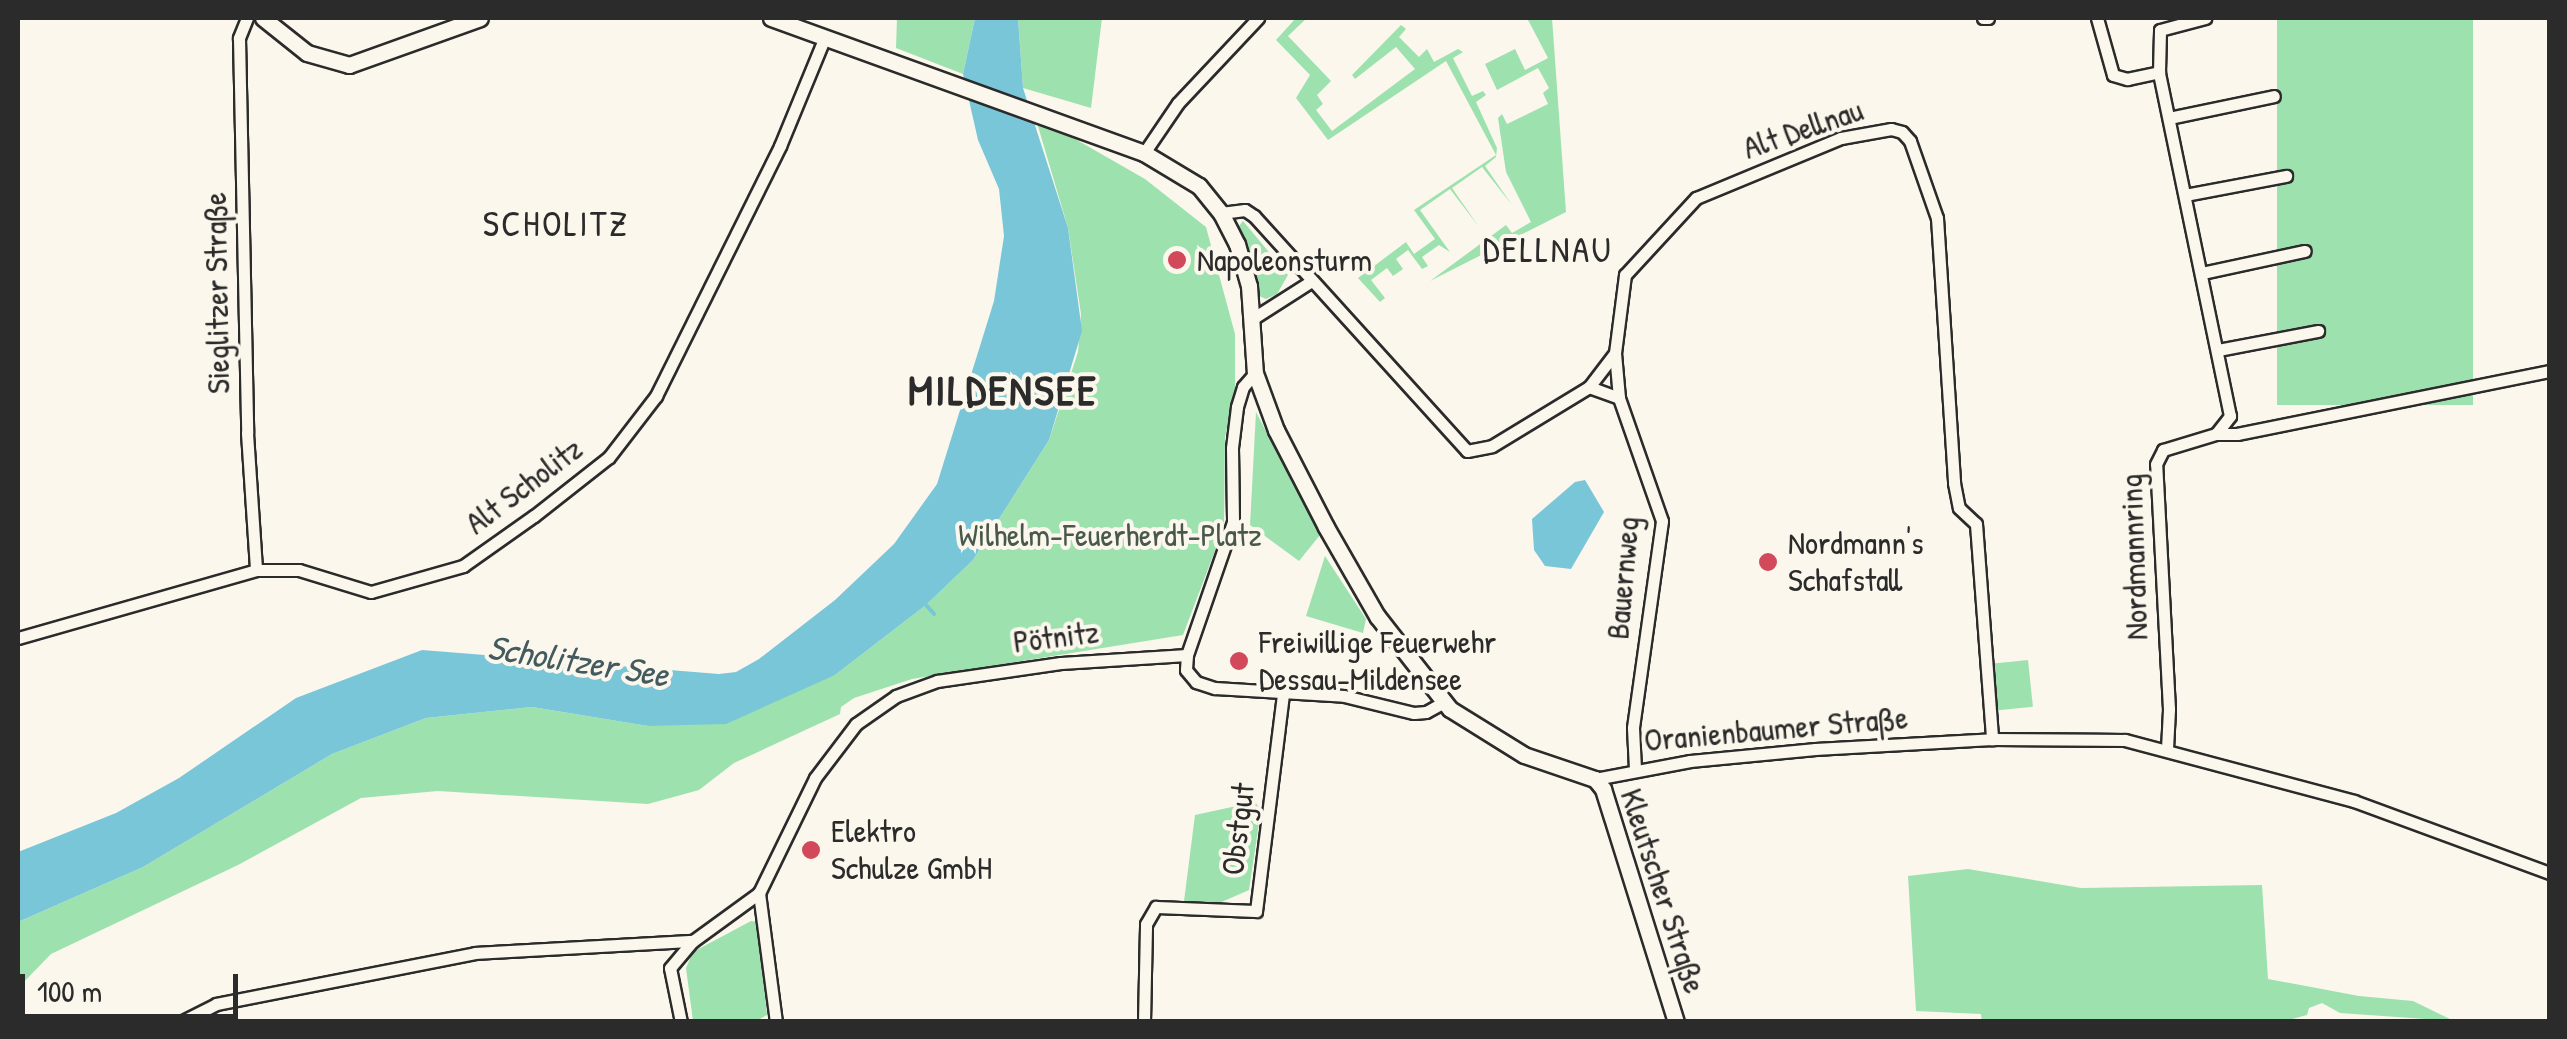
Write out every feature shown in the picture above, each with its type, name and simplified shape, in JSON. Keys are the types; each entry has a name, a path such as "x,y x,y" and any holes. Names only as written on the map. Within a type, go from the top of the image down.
{"street":[{"name":"Sieglitzer Straße","path":"247,18 240,30 240,59 247,433 256,570"},
{"path":"263,18 307,53 349,65 372,60 480,18"},
{"path":"771,18 789,20 825,37 1144,153 1188,178 1222,213 1243,262 1255,372 1276,430 1378,616 1444,702 1524,755 1595,779"},
{"path":"1144,153 1178,103 1258,18"},
{"path":"2096,18 2105,61 2113,75 2128,79 2159,72"},
{"path":"2205,18 2160,30 2159,72 2230,416 2216,434"},
{"name":"Alt Scholitz","path":"18,638 256,570 300,570 371,592 463,566 609,457 656,396 780,146 825,37"},
{"path":"2169,118 2274,96"},
{"name":"Alt Dellnau","path":"1615,353 1625,275 1696,198 1841,138 1891,129 1904,135 1937,218 1954,483 1959,508 1976,524 1992,739"},
{"path":"2185,195 2286,176"},
{"path":"1222,213 1245,210 1254,216 1310,282 1467,450 1492,446 1589,387 1615,353"},
{"path":"2202,273 2305,251"},
{"path":"1252,320 1310,282"},
{"path":"2218,350 2318,331"},
{"name":"Bauernweg","path":"1615,353 1619,398 1662,521 1633,728 1635,769"},
{"name":"Nordmannring","path":"2167,749 2169,709 2156,464 2159,455 2173,445 2216,434 2224,436 2296,423 2548,370"},
{"path":"1255,372 1243,387 1238,407 1232,448 1233,522 1187,655 1186,670 1196,682 1283,694 1344,696 1414,713 1426,712 1444,702"},
{"path":"1589,387 1619,398"},
{"name":"Pötnitz","path":"682,1022 670,968 692,942 759,893 815,778 856,724 896,696 937,681 1061,663 1154,654 1187,655"},
{"name":"Obstgut","path":"1144,1022 1146,924 1156,907 1256,911 1283,694"},
{"name":"Oranienbaumer Straße","path":"1595,779 1635,769 1737,755 2088,737 2167,749 2354,801 2550,873"},
{"name":"Kleutscher Straße","path":"1595,779 1621,836 1676,1022"},
{"path":"759,893 776,1022"},
{"path":"181,1022 216,1004 474,953 692,942"}],"green space":[{"path":"897,18 975,18 963,74 896,48"},
{"path":"1018,18 1102,18 1091,108 1023,88"},
{"path":"1296,18 1307,18 1288,36 1331,81 1317,95 1323,104 1316,110 1332,131 1415,69 1396,47 1355,79 1352,75 1401,25 1406,29 1399,37 1419,57 1427,49 1434,62 1458,49 1463,52 1453,58 1472,96 1483,91 1486,95 1476,102 1497,148 1496,157 1485,166 1512,205 1482,167 1452,188 1479,227 1450,189 1420,210 1450,252 1439,245 1422,257 1428,266 1422,269 1408,250 1396,259 1403,269 1393,276 1387,268 1371,280 1385,298 1380,302 1358,278 1406,242 1414,254 1435,239 1414,210 1496,155 1446,61 1328,140 1296,98 1310,75 1276,40"},
{"path":"1527,18 1552,18 1566,212 1430,281 1506,225 1512,233 1531,222 1506,172 1498,118 1502,114 1507,124 1548,104 1543,93 1549,88 1538,68 1497,90 1485,64 1515,49 1525,70 1548,58"},
{"path":"2277,18 2473,18 2473,405 2277,405"},
{"name":"Wilhelm-Feuerherdt-Platz","path":"1035,116 1145,179 1206,227 1235,334 1235,393 1225,437 1224,527 1183,635 912,679 854,698 841,707 840,714 734,763 699,790 648,804 438,791 361,798 238,865 51,954 18,988 18,922 143,867 332,754 426,718 532,707 648,726 835,675 926,605 973,560 1049,440 1078,352 1081,314 1068,228"},
{"path":"1243,221 1288,275 1277,294 1266,299 1259,296 1239,226"},
{"path":"1256,412 1320,535 1299,561 1250,525"},
{"path":"1325,556 1366,619 1363,633 1306,616"},
{"path":"2028,660 2033,707 1996,711 1991,664"},
{"path":"1255,802 1261,810 1249,890 1217,904 1184,901 1195,815"},
{"path":"1968,869 2081,888 2262,885 2268,979 2359,996 2413,1001 2454,1021 2340,1013 2322,1003 2309,1008 2307,1015 2285,1021 1982,1022 1981,1014 1916,1011 1908,876"},
{"path":"751,921 757,922 767,1015 756,1021 693,1021 686,968 693,952"}],"water":[{"name":"Scholitzer See","path":"975,18 1018,18 1023,88 1068,228 1082,331 1049,440 973,560 926,605 835,675 726,724 648,726 532,707 426,718 332,754 143,867 18,922 18,852 116,813 179,778 296,698 422,650 719,674 736,672 759,659 835,600 894,544 937,484 994,301 1004,236 999,189 978,140 963,74"},
{"path":"1585,480 1604,512 1571,569 1545,566 1534,550 1532,519 1575,482"}],"waterway":[{"path":"926,605 934,614"}],"place":[{"name":"Napoleonsturm","path":"1177,260"},
{"name":"Nordmann's Schafstall","path":"1768,562"},
{"name":"Freiwillige Feuerwehr Dessau-Mildensee","path":"1239,661"},
{"name":"Elektro Schulze GmbH","path":"811,850"}],"district":[{"name":"SCHOLITZ","path":"556,224"},
{"name":"DELLNAU","path":"1548,250"},
{"name":"MILDENSEE","path":"1003,390"}]}
